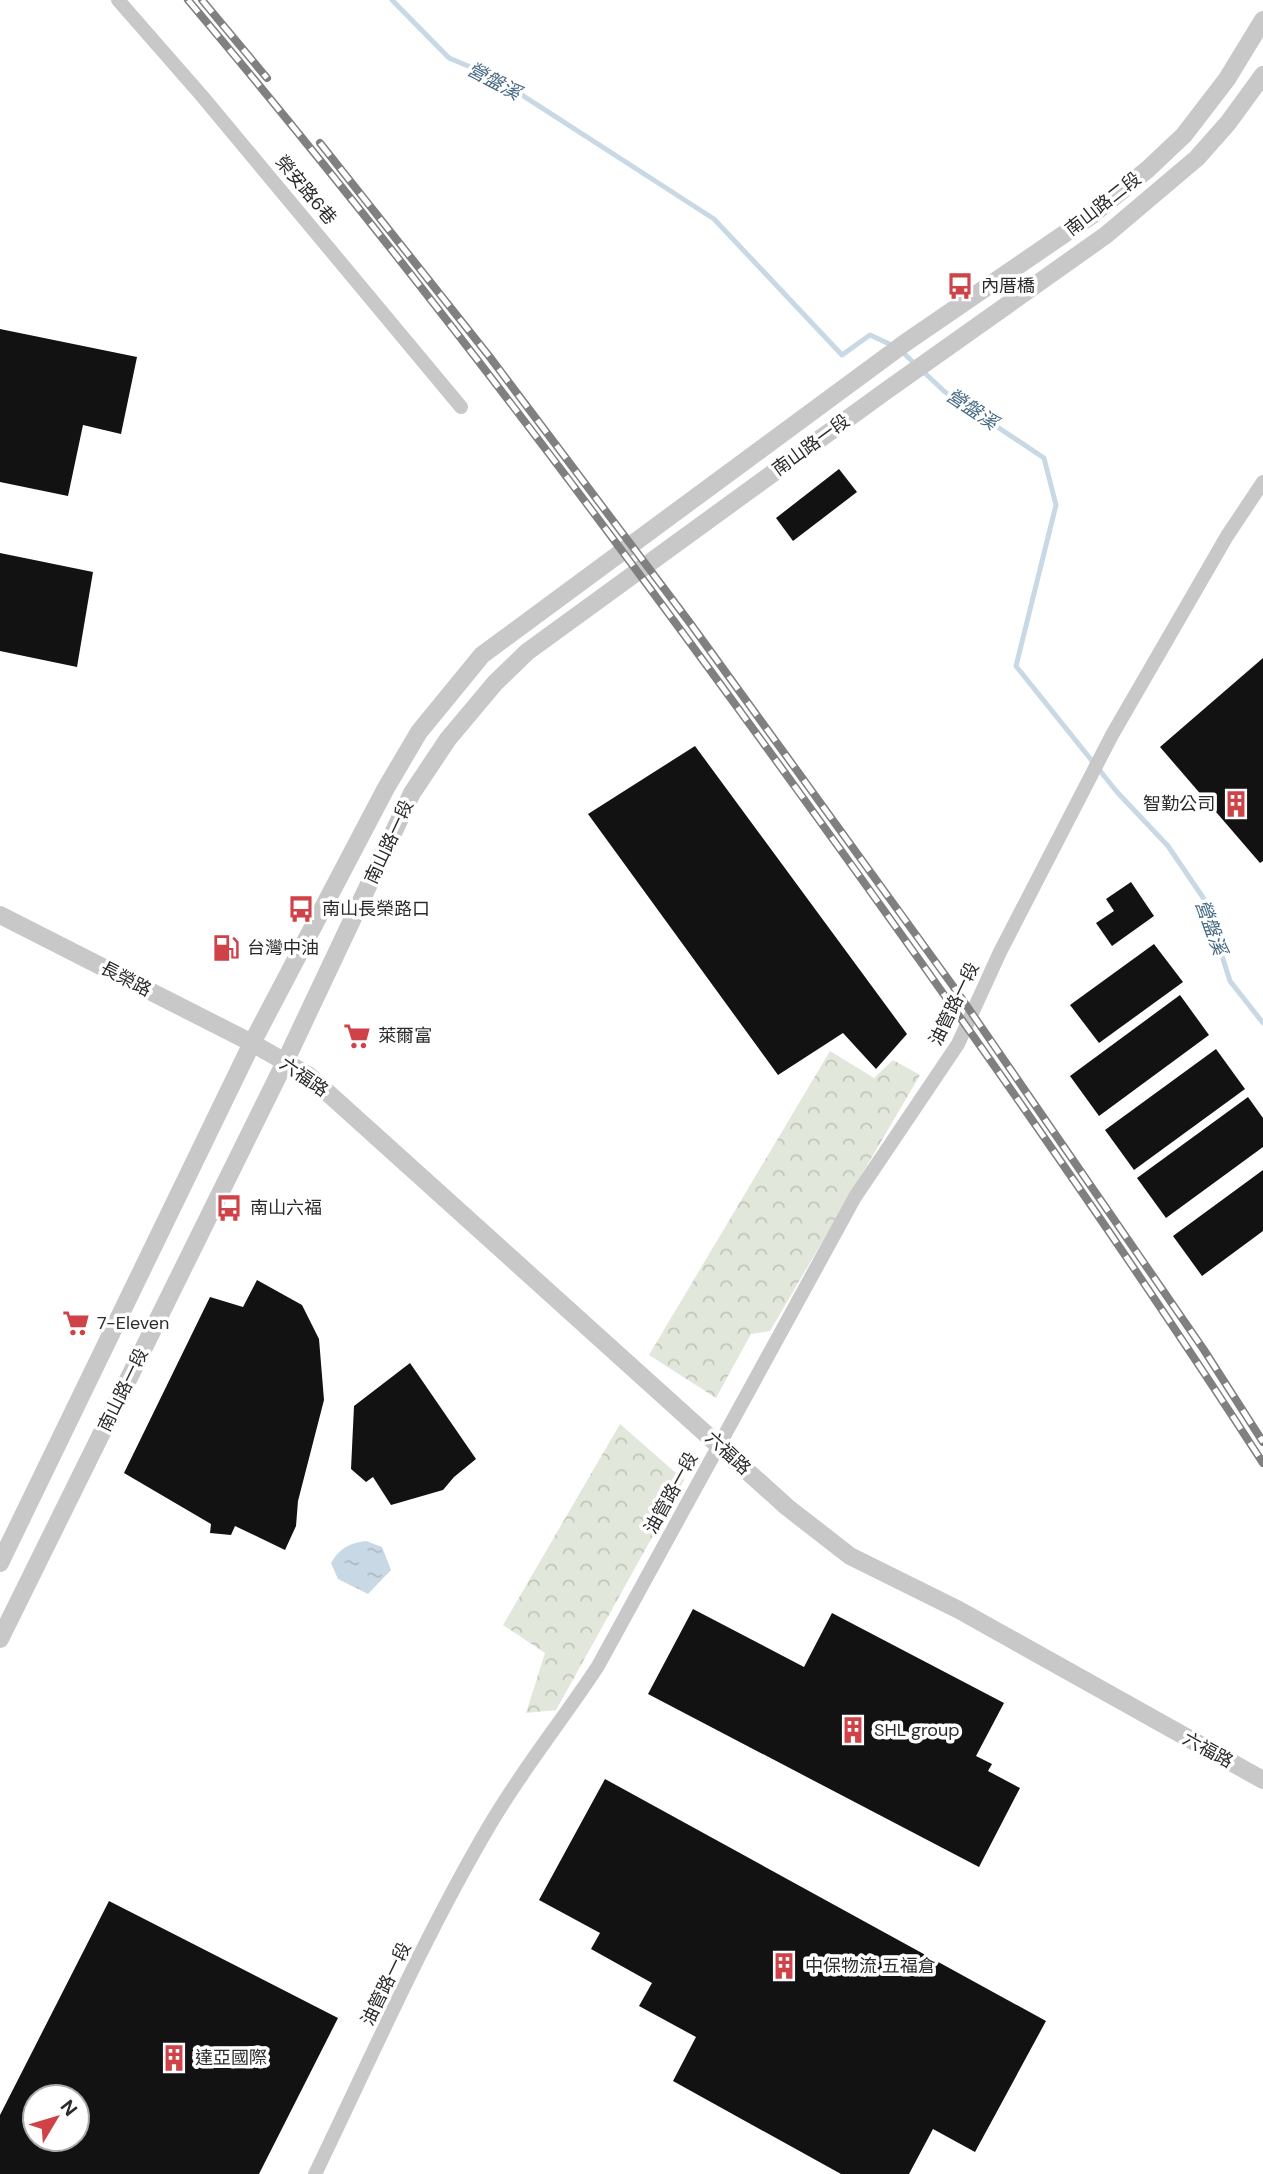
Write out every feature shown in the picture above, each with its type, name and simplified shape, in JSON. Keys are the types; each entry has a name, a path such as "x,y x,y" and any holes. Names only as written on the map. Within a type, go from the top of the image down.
{"street":[{"name":"榮安路6巷","path":"118,0 202,96 461,407"},
{"name":"南山路二段","path":"866,372 1092,215 1148,169 1184,135 1227,79 1263,20"},
{"name":"南山路二段","path":"883,393 1106,235 1169,183 1197,158 1228,123 1263,75"},
{"name":"南山路一段","path":"0,1563 252,1043 386,788 419,732 482,655 866,372"},
{"name":"南山路一段","path":"0,1639 285,1062 412,793 448,739 495,683 527,652 883,393"},
{"name":"油管路一段","path":"315,2174 410,1978 488,1828 527,1766 569,1711 598,1666 855,1197 958,1044 1000,953 1112,735 1227,536 1263,482"},
{"name":"長榮路","path":"0,915 252,1043"},
{"name":"六福路","path":"252,1043 307,1074 787,1507 850,1556 959,1610 1263,1780"}],"green space":[{"path":"830,1051 874,1078 893,1060 920,1075 770,1331 751,1334 716,1398 649,1355"},
{"path":"620,1424 684,1480 556,1710 526,1713 545,1653 503,1625"}],"water":[{"path":"366,1541 382,1547 391,1570 368,1594 338,1579 331,1563 346,1547"}],"building":[{"path":"0,329 137,357 121,434 83,425 68,496 0,482"},
{"path":"839,469 857,492 793,541 776,518"},
{"path":"0,553 93,572 77,667 0,651"},
{"name":"智勤公司","path":"1263,658 1263,861 1260,863 1160,747"},
{"path":"695,746 907,1034 876,1069 843,1033 778,1075 588,814"},
{"path":"1131,882 1154,916 1112,946 1096,923 1114,911 1106,899"},
{"path":"1154,944 1183,982 1099,1043 1070,1005"},
{"path":"1180,995 1209,1035 1099,1116 1070,1076"},
{"path":"1216,1049 1245,1089 1134,1170 1105,1130"},
{"path":"1248,1097 1263,1118 1263,1147 1166,1218 1137,1178"},
{"path":"1263,1170 1263,1231 1202,1276 1173,1236"},
{"path":"257,1280 302,1305 319,1339 324,1400 298,1501 296,1526 285,1550 235,1526 231,1535 210,1533 211,1524 124,1473 210,1297 243,1307"},
{"path":"410,1363 476,1459 443,1490 391,1505 373,1477 366,1482 351,1469 354,1406"},
{"name":"SHL group","path":"693,1609 804,1667 832,1613 1004,1703 976,1756 992,1764 988,1771 1020,1788 979,1867 648,1694"},
{"name":"中保物流 五福倉","path":"605,1779 1046,2021 975,2152 933,2129 909,2174 841,2174 673,2081 696,2037 639,2006 652,1983 591,1949 600,1933 539,1900"},
{"name":"達亞國際","path":"109,1901 338,2018 259,2174 0,2174 0,2115"}],"waterway":[{"name":"營盤溪","path":"392,0 449,58 494,77 714,219 842,355 870,335 898,348 945,392 1044,458 1056,505 1016,666 1117,792 1168,846 1204,899 1230,981 1263,1023"}],"railway":[{"path":"188,0 347,194 502,392 727,694 920,960 1036,1126 1263,1463"},
{"path":"202,0 267,78"},
{"path":"320,143 489,356 690,623 953,986 1204,1350 1263,1442"}],"place":[{"name":"內厝橋","path":"960,286"},
{"name":"智勤公司","path":"1236,804"},
{"name":"南山長榮路口","path":"301,909"},
{"name":"台灣中油","path":"226,948"},
{"name":"萊爾富","path":"357,1036"},
{"name":"南山六福","path":"229,1208"},
{"name":"7-Eleven","path":"76,1323"},
{"name":"SHL group","path":"853,1730"},
{"name":"中保物流 五福倉","path":"784,1966"},
{"name":"達亞國際","path":"174,2058"}]}
